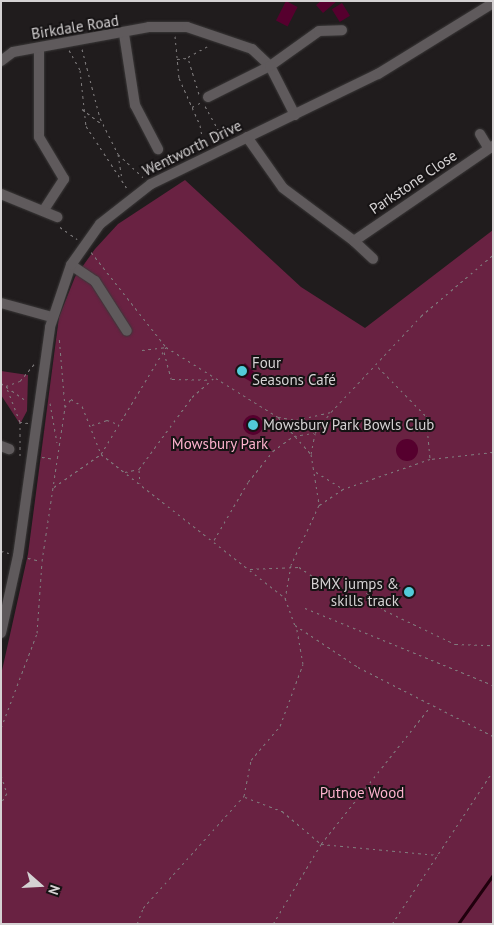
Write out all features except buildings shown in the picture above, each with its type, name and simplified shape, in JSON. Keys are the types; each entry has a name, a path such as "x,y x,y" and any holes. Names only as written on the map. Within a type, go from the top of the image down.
{"street":[{"name":"Wentworth Drive","path":"1,633 36,460 35,424 44,354 51,322 71,265 84,244 132,197 151,184 172,172 378,74 493,3"},
{"name":"Birkdale Road","path":"2,58 65,43 174,26 222,35 252,49 270,66 295,115"},
{"path":"208,97 270,66 318,27 342,30"},
{"path":"124,34 135,105 158,149"},
{"path":"40,48 39,137 64,180 43,211"},
{"name":"Parkstone Close","path":"354,241 491,147 480,134"},
{"path":"248,137 283,188 354,241 373,259"},
{"path":"1,194 57,217"},
{"path":"71,265 95,281 127,330"},
{"path":"1,303 51,322"}],"path":[{"path":"174,26 179,78 200,125 206,157"},
{"path":"177,59 188,57 222,35"},
{"path":"80,41 103,125 118,154 122,181"},
{"path":"65,43 80,70 82,109 86,126 132,197"},
{"path":"188,57 190,74 228,146"},
{"path":"82,109 103,125"},
{"path":"158,149 172,172"},
{"path":"118,154 151,184"},
{"path":"57,217 55,223 84,244 166,347 278,417 311,454"},
{"path":"136,924 143,908 244,796 251,760 280,726 303,664 296,625 286,598 291,565 319,504 311,454 316,433 331,412 377,366 421,316 493,255"},
{"path":"1,728 37,633 57,444 65,407 60,338 51,322"},
{"path":"142,350 166,347"},
{"path":"53,488 100,454 166,347"},
{"path":"164,351 171,379 212,380"},
{"path":"6,386 20,381 44,354"},
{"path":"377,366 426,416 430,459"},
{"path":"140,485 139,469 192,397 215,378"},
{"path":"1,383 24,399"},
{"path":"6,386 20,422 20,456"},
{"path":"65,407 71,399 82,406 91,425 100,454 286,598"},
{"path":"49,402 57,444"},
{"path":"278,417 296,420 331,412"},
{"path":"91,425 107,420 119,424"},
{"path":"20,422 35,424"},
{"path":"214,541 248,482 273,451 294,436 316,433"},
{"path":"5,447 36,460 42,457 56,459"},
{"path":"319,504 343,489 430,459 493,452"},
{"path":"123,472 139,469"},
{"path":"315,472 343,489"},
{"path":"249,569 291,565 308,570 326,585 362,588 384,610 456,644 493,645"},
{"path":"305,608 493,685"},
{"path":"296,625 430,707 493,736"},
{"path":"273,924 321,844 430,707"},
{"path":"392,924 493,771"},
{"path":"1,775 7,793 1,803"},
{"path":"244,796 282,811 321,844 437,855"}],"green space":[{"name":"Mowsbury Park","path":"185,180 301,287 365,328 493,230 493,924 1,924 1,675 28,554 59,317 75,277 95,249 118,224"},
{"path":"1,371 28,375 27,411 20,424 1,395"}],"waterway":[{"path":"458,924 493,875"}],"place":[{"name":"Four Seasons Café","path":"242,371"},
{"name":"Mowsbury Park Bowls Club","path":"253,425"},
{"name":"BMX jumps & skills track","path":"409,592"}],"park label":[{"name":"Putnoe Wood","path":"362,793"}]}
